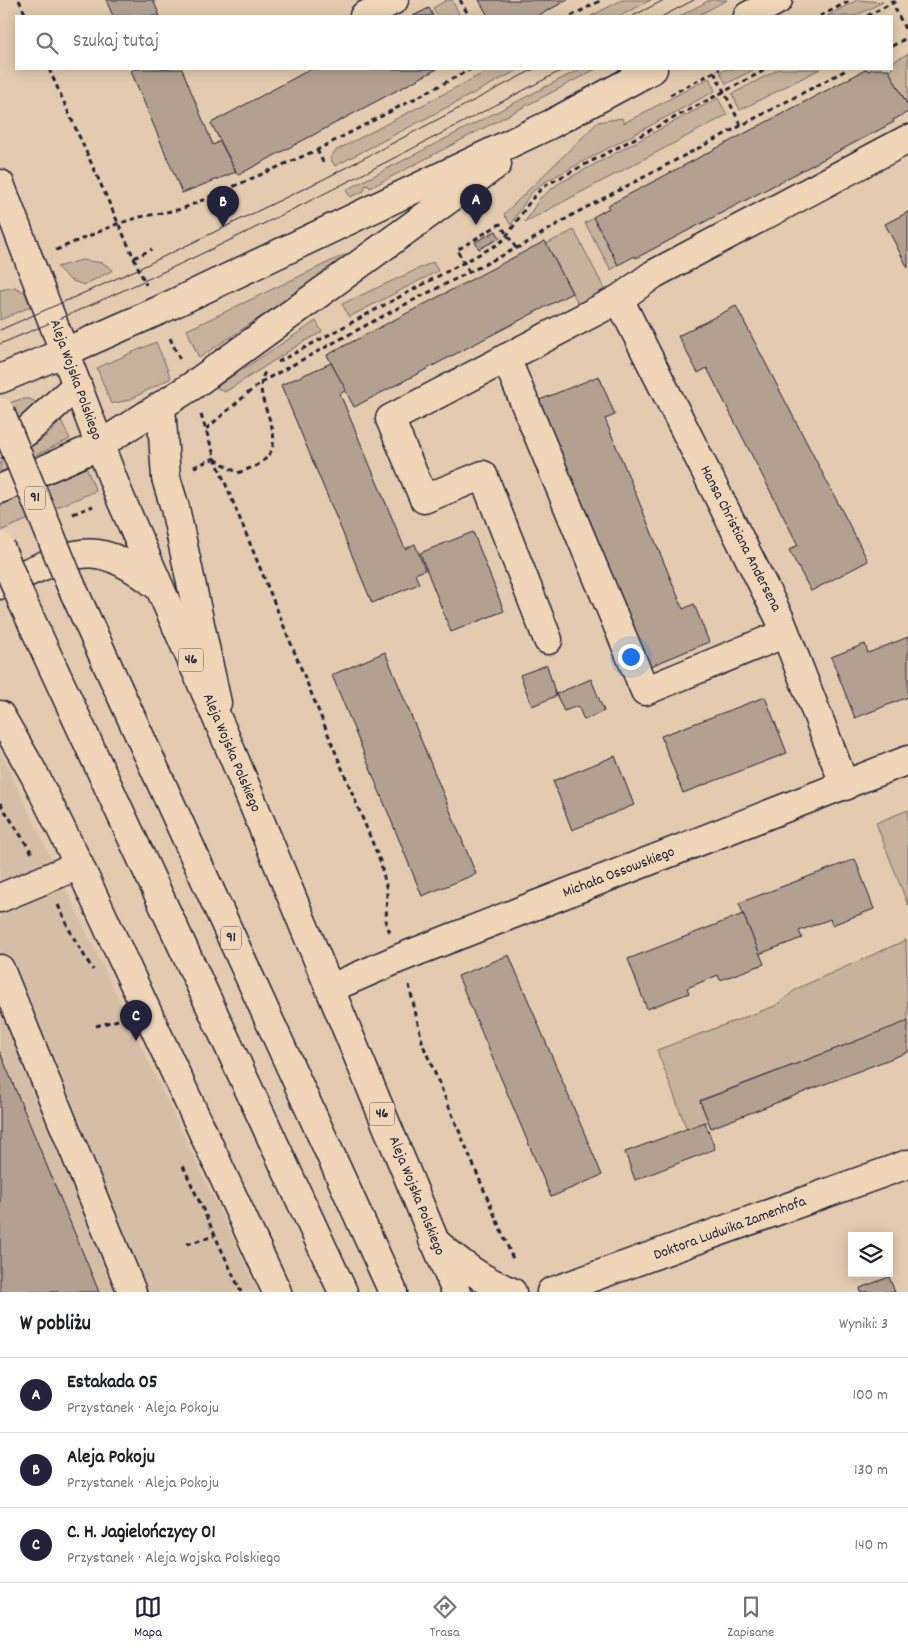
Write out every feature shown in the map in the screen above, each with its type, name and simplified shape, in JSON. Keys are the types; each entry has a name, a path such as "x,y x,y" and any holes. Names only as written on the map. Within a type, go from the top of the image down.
{"main road":[{"path":"366,15 394,0"},
{"path":"750,15 778,0"},
{"path":"0,379 165,308 551,124 650,70"},
{"path":"0,489 98,446 192,386 551,124"},
{"path":"548,640 483,475 424,499 390,419 619,299 654,274 908,139"},
{"name":"Aleja Wojska Polskiego","path":"1,196 65,352 98,446 157,586 224,734 456,1292"},
{"name":"Hansa Christiana Andersena","path":"619,299 780,619 846,786"},
{"path":"506,358 645,691 776,636"},
{"path":"0,444 26,432 77,385"},
{"path":"161,406 166,478 224,734"},
{"name":"91","path":"0,412 70,583 393,1292"},
{"path":"0,546 23,603 344,1292"},
{"path":"0,586 4,582 81,552 102,553 119,559 134,567 157,586"},
{"path":"0,715 34,774 79,866 277,1292"},
{"name":"Michała Ossowskiego","path":"331,988 409,954 846,786 908,760"},
{"path":"0,898 79,866"},
{"path":"0,969 132,1292"},
{"name":"Doktora Ludwika Zamenhofa","path":"551,1292 908,1164"},
{"path":"433,1240 463,1266 490,1283 512,1292"}],"path":[{"path":"19,0 26,15"},
{"path":"460,0 468,15"},
{"path":"573,15 602,0"},
{"path":"822,15 852,0"},
{"path":"869,15 898,0"},
{"path":"891,2 908,36 893,45"},
{"path":"49,70 149,292"},
{"path":"52,253 118,224 140,217 182,209 318,150 469,70"},
{"path":"664,98 718,70"},
{"path":"273,365 500,243 546,185 765,70"},
{"path":"206,429 261,382 516,248 574,214 846,70"},
{"path":"714,72 741,125"},
{"path":"318,150 323,162"},
{"path":"469,272 457,250 500,224 516,248"},
{"path":"134,258 152,249"},
{"path":"169,337 181,362"},
{"path":"214,458 238,473 262,462 271,450 275,438 261,395 261,382 264,372 268,369"},
{"path":"201,413 214,458 380,861 387,890 386,924 392,938"},
{"path":"0,803 31,851 72,935 97,977"},
{"path":"408,983 423,1045 514,1260"},
{"path":"116,1011 124,1028"},
{"path":"96,1026 120,1019"},
{"path":"182,1164 241,1292"},
{"path":"187,1244 214,1236"}],"shaded area":[{"path":"447,0 452,0 460,15 436,15 433,8"},
{"path":"622,0 651,0 622,15 593,15"},
{"path":"710,0 727,0 699,15 682,15"},
{"path":"857,0 883,2 857,15 829,15"},
{"path":"908,54 908,106 889,70 893,70 893,62"},
{"path":"489,70 518,70 335,166 330,158 335,151"},
{"path":"578,70 594,70 370,188 368,185 365,186 364,191 350,197 346,190"},
{"path":"725,70 753,70 726,84 720,72"},
{"path":"777,70 818,70 740,110 732,94"},
{"path":"709,78 715,91 543,183 530,194 511,225 504,214 598,122 622,118 624,123"},
{"path":"718,98 727,115 525,222 540,198 558,184"},
{"path":"594,218 618,265 611,270 585,223"},
{"path":"574,230 605,290 579,305 546,244"},
{"path":"344,255 346,260 199,358 187,330"},
{"path":"82,260 103,263 113,270 84,285 70,280 57,267"},
{"path":"433,262 438,271 349,317 342,304"},
{"path":"15,287 25,293 30,307 0,320 0,290"},
{"path":"316,321 322,332 225,392 216,387"},
{"path":"156,342 171,378 129,400 111,404 97,368"},
{"path":"21,399 30,399 37,403 38,411 23,426 0,406"},
{"path":"61,420 70,439 0,472 0,463 41,440"},
{"path":"86,467 96,491 0,531 0,506"},
{"path":"0,751 213,1197 259,1292 0,1292"},
{"path":"908,810 908,905 876,823"},
{"path":"906,940 908,1022 700,1100 708,1121 687,1130 657,1050 775,1006 798,988"}],"building":[{"path":"106,0 153,0 160,15 113,15"},
{"path":"479,0 568,0 539,15 487,15"},
{"path":"429,8 432,15 415,15"},
{"path":"182,70 213,145 220,141 236,172 182,193 131,71"},
{"path":"309,70 435,70 238,175 211,123"},
{"path":"865,70 889,70 908,106 908,112 893,120 894,122 636,258 635,256 618,265 593,217 609,208 607,206"},
{"path":"908,212 908,268 885,224"},
{"path":"496,231 500,238 479,249 475,242"},
{"path":"545,241 572,293 354,407 327,355"},
{"path":"736,306 868,561 811,591 789,550 798,545 707,368 698,373 678,336"},
{"path":"331,363 346,390 340,394 405,549 415,544 425,570 415,574 419,584 372,603 281,385"},
{"path":"599,376 615,415 605,419 683,609 694,604 709,642 646,668 537,401"},
{"path":"473,532 504,611 451,632 420,553"},
{"path":"908,637 908,697 855,718 831,657 865,644 868,653"},
{"path":"385,652 476,874 422,896 332,675"},
{"path":"547,665 556,696 532,706 520,675"},
{"path":"591,679 604,711 584,720 578,706 564,711 556,694"},
{"path":"765,697 787,753 683,793 661,736"},
{"path":"615,756 634,805 572,830 553,781"},
{"path":"855,859 874,909 832,925 830,919 799,931 802,938 759,954 739,903"},
{"path":"743,914 764,964 720,980 718,975 687,988 689,993 647,1009 628,959"},
{"path":"509,955 602,1175 551,1197 458,976"},
{"path":"908,1021 908,1052 711,1128 700,1101"},
{"path":"0,1052 99,1292 0,1292"},
{"path":"705,1122 715,1149 635,1180 625,1152"},
{"path":"889,1277 895,1292 861,1292 860,1288"}],"tram line":[{"path":"635,15 664,0"},
{"path":"665,15 694,0"},
{"path":"0,330 138,269 326,178 532,70"},
{"path":"0,344 214,248 355,178 562,70"}],"place":[{"name":"Estakada 05","path":"476,225"},
{"name":"Aleja Pokoju","path":"223,227"},
{"name":"C. H. Jagielończycy 01","path":"136,1041"}]}
